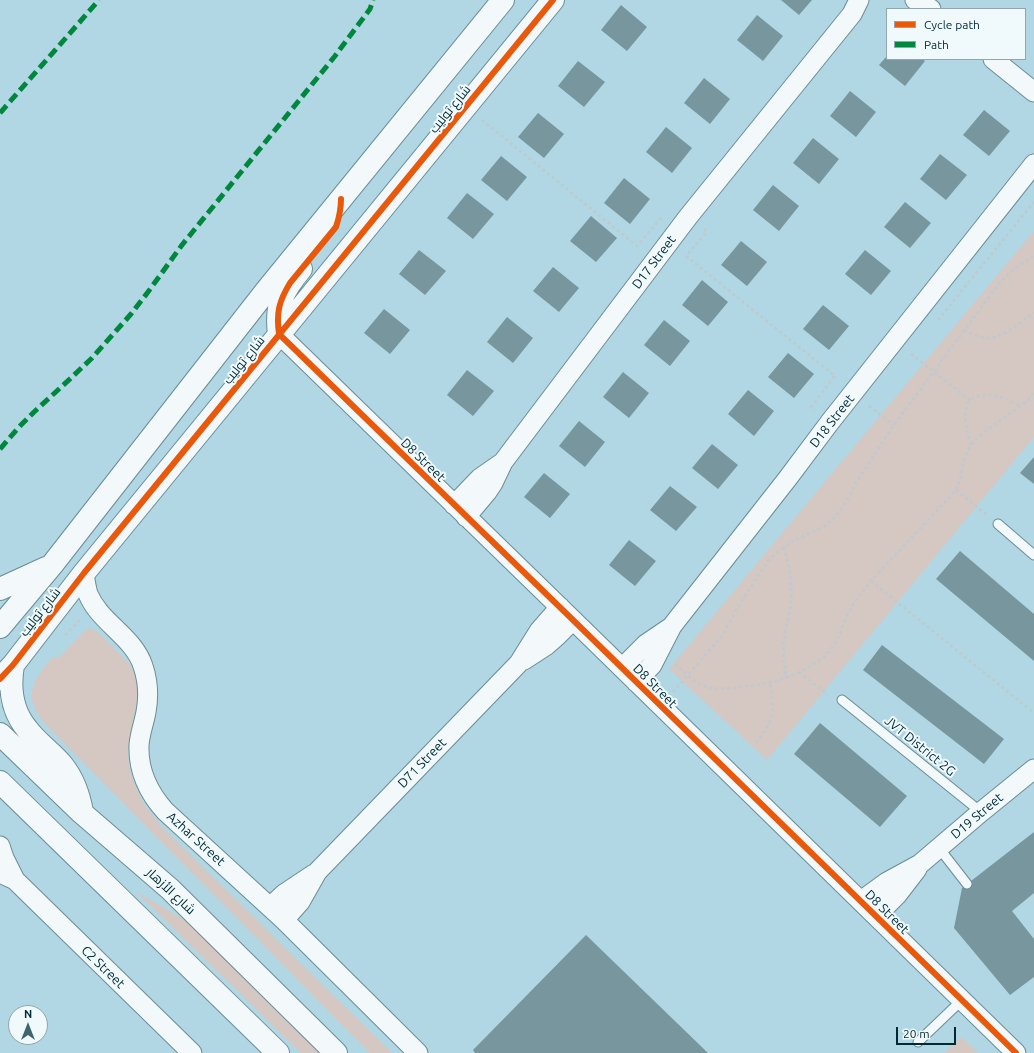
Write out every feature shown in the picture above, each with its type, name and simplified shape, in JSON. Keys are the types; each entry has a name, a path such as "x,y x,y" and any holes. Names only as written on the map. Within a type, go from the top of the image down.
{"street":[{"name":"شارع توليب","path":"0,626 52,565 266,291 503,0"},
{"name":"شارع توليب","path":"6,672 84,573 553,0"},
{"name":"D17 Street","path":"460,511 480,478 503,462 688,217 855,7 871,0"},
{"path":"994,60 1034,92"},
{"name":"D18 Street","path":"636,682 652,665 672,626 835,416 1034,164"},
{"path":"279,334 278,313 284,292 336,227 341,209 341,199"},
{"name":"D8 Street","path":"279,334 1016,1053"},
{"path":"0,589 52,565"},
{"name":"Azhar Street","path":"84,573 88,594 95,607 126,638 136,651 147,680 148,695 146,712 139,744 142,773 147,787 155,800 165,811 284,920 418,1053"},
{"name":"D71 Street","path":"284,920 300,902 317,872 519,663 540,631 567,614"},
{"path":"622,668 641,648 672,626"},
{"path":"6,672 11,674 11,691 20,719 27,729 63,766 70,776 80,800 82,813"},
{"name":"شارع الأزهار","path":"0,734 82,813 170,889 336,1053"},
{"name":"D19 Street","path":"861,901 887,882 920,864 1034,769"},
{"path":"0,782 278,1053"},
{"name":"C2 Street","path":"0,846 7,876 192,1053"},
{"name":"D19 Street","path":"876,916 901,890 920,864"},
{"path":"270,907 284,894 317,872"}],"lane":[{"path":"998,524 1034,555"},
{"name":"JVT District 2G","path":"842,700 981,812"},
{"path":"939,848 967,884"},
{"path":"918,1042 962,1000"}],"path":[{"path":"933,326 1034,202"},
{"path":"660,706 722,636 741,602 768,561 793,541 825,526 837,515 894,425 964,330 1008,274 1023,262 1034,256"},
{"path":"964,330 982,337 993,338 1005,333 1034,313"},
{"path":"915,349 911,354 970,400"},
{"path":"674,663 696,682 705,687 714,689 770,683 799,672 822,658 831,650 854,604 871,581 956,490 960,480 964,459 971,445 987,430 1033,398 1034,392"},
{"path":"971,445 965,416 966,408 970,400 982,395 989,395 1006,398 1020,406"},
{"path":"864,412 869,406 894,425"},
{"path":"956,490 998,524"},
{"path":"784,547 792,583 791,601 784,645 784,667 786,678"},
{"path":"871,581 1034,713"},
{"path":"799,672 828,695 832,691 842,700"},
{"path":"756,743 767,727 772,716 773,704 770,683"}],"shaded area":[{"path":"1034,231 1034,437 767,760 669,669"},
{"path":"90,628 98,632 129,663 136,677 138,691 128,752 129,766 135,786 144,804 162,827 392,1053 370,1053 46,725 38,714 34,706 32,696 32,690 37,678 53,657 59,658 85,630"},
{"path":"135,891 188,922 321,1053 301,1053"},
{"path":"961,1037 978,1053 944,1053"}],"building":[{"path":"781,0 812,0 799,15"},
{"path":"621,5 647,27 627,51 601,30"},
{"path":"757,15 783,36 763,61 737,40"},
{"path":"886,57 886,60 925,61 905,86 879,65"},
{"path":"578,61 605,82 584,107 558,86"},
{"path":"704,78 730,99 710,124 684,103"},
{"path":"850,91 876,112 856,137 830,116"},
{"path":"984,110 1010,131 989,156 963,135"},
{"path":"538,113 564,134 544,158 518,137"},
{"path":"666,127 692,148 672,173 646,152"},
{"path":"813,138 839,159 819,184 793,163"},
{"path":"940,154 967,175 946,200 920,179"},
{"path":"501,156 527,177 507,201 481,180"},
{"path":"624,178 650,199 630,224 604,203"},
{"path":"773,185 799,206 779,231 753,210"},
{"path":"467,193 494,214 473,239 447,218"},
{"path":"905,202 931,223 910,248 884,227"},
{"path":"591,216 617,238 596,262 570,241"},
{"path":"741,241 767,262 747,286 721,265"},
{"path":"419,250 446,271 425,295 399,274"},
{"path":"865,250 891,271 871,295 845,274"},
{"path":"553,267 579,288 559,312 533,291"},
{"path":"702,280 728,302 708,326 682,305"},
{"path":"823,305 849,326 829,350 803,329"},
{"path":"384,309 410,330 390,354 364,333"},
{"path":"507,317 533,338 513,363 487,342"},
{"path":"664,320 690,341 670,366 644,345"},
{"path":"788,353 814,374 794,398 768,377"},
{"path":"467,370 494,391 473,416 447,395"},
{"path":"623,372 649,393 629,418 603,397"},
{"path":"748,390 774,411 754,436 728,414"},
{"path":"579,421 605,442 585,467 559,446"},
{"path":"712,444 738,465 718,489 692,468"},
{"path":"1034,457 1034,484 1020,473"},
{"path":"544,473 570,494 550,518 524,497"},
{"path":"670,486 697,507 676,531 650,510"},
{"path":"629,540 656,561 635,586 609,565"},
{"path":"960,551 1034,614 1034,661 936,579"},
{"path":"882,645 1004,739 984,764 863,670"},
{"path":"820,723 907,796 880,827 794,754"},
{"path":"1034,832 1034,893 1012,911 1034,939 1034,977 1010,995 954,928 962,888"},
{"path":"586,935 708,1053 475,1053 473,1050"}],"marked path":[{"path":"0,113 99,0"},
{"path":"0,449 34,412 92,358 131,314 182,245 335,56 370,9 373,0"}],"cycle path":[{"path":"0,679 13,665 84,573 553,0"},
{"path":"341,199 340,213 336,227 290,283 283,296 278,313 279,334 1016,1053"}]}
